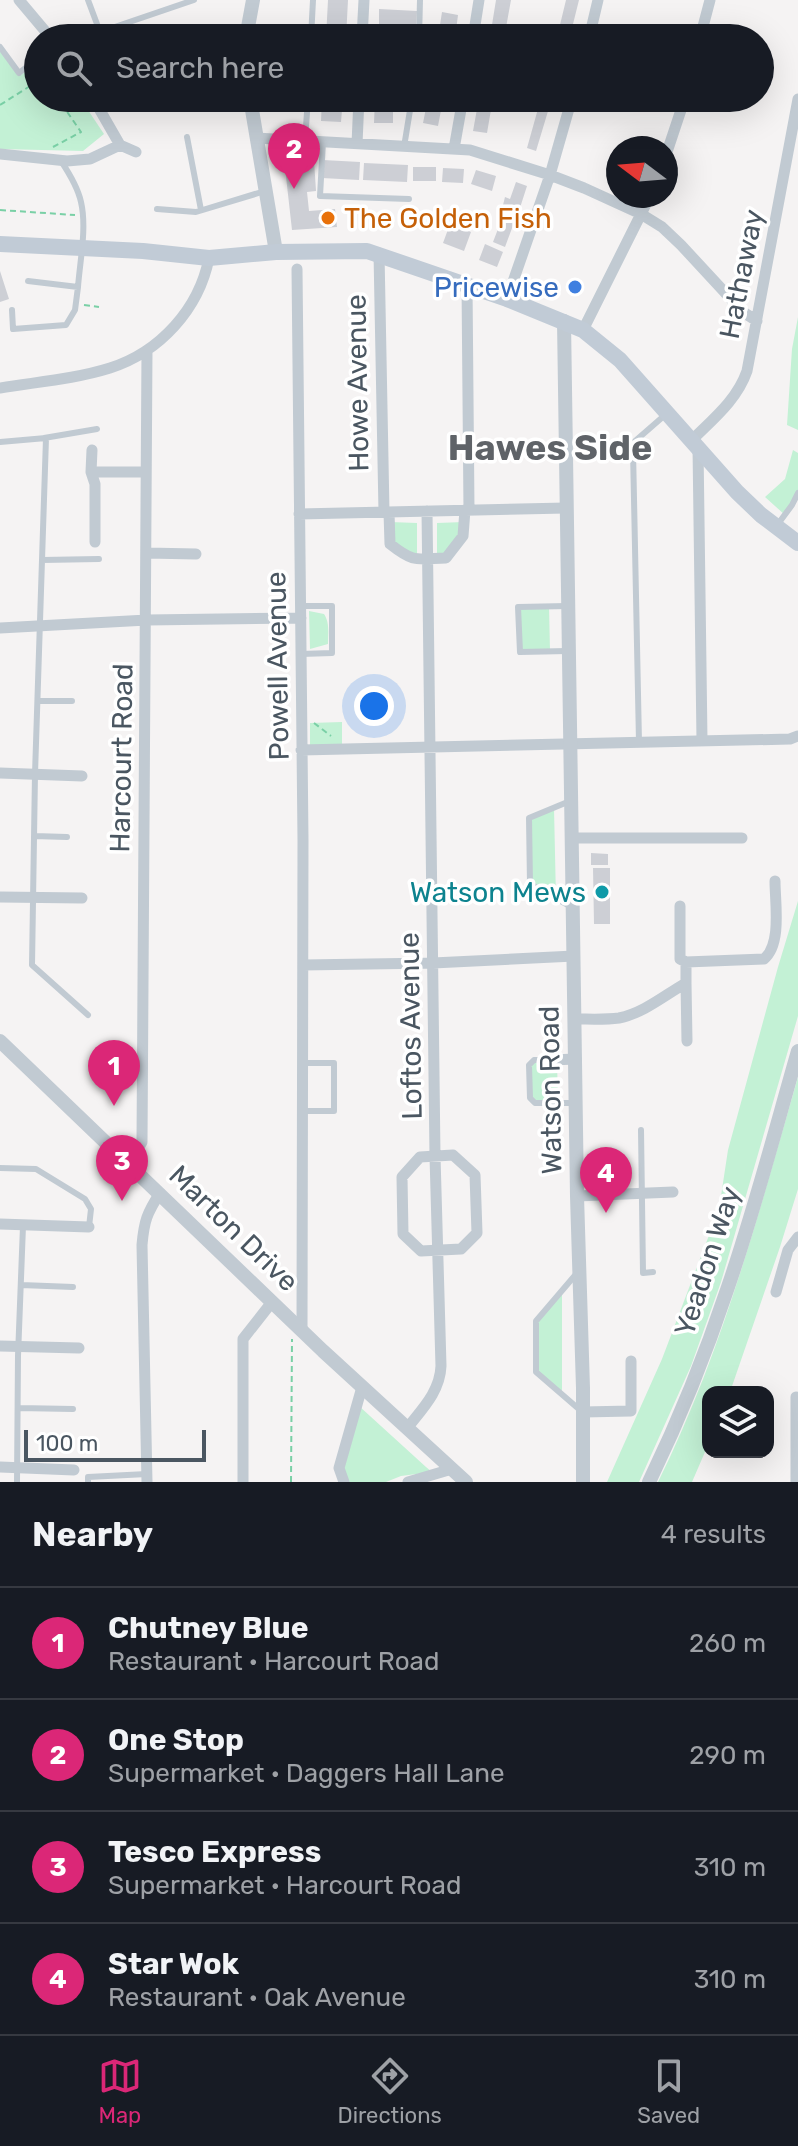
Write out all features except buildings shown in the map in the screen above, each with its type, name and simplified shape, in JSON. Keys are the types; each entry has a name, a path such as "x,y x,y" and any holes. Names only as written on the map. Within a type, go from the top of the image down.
{"main road":[{"path":"0,244 143,251 209,258 276,252 367,251 467,284 583,330 620,360 737,492 798,543"}],"street":[{"path":"19,0 39,24"},
{"path":"249,24 253,0"},
{"path":"363,24 364,0"},
{"path":"475,24 479,0"},
{"path":"592,24 598,0"},
{"path":"704,24 710,0"},
{"name":"Hathaway","path":"695,443 742,385 747,371 798,99"},
{"path":"101,112 120,145 136,152"},
{"path":"252,112 276,252"},
{"path":"357,144 358,112"},
{"path":"454,149 461,112"},
{"path":"507,299 550,175 568,112"},
{"path":"672,136 680,112"},
{"path":"256,138 470,150 550,175 641,214 662,227 743,312 757,321"},
{"path":"0,154 61,161 90,159 120,145"},
{"path":"583,330 644,208"},
{"name":"Howe Avenue","path":"379,253 387,512"},
{"path":"0,388 101,371 131,360 165,336 190,307 205,276 209,258"},
{"name":"Powell Avenue","path":"297,269 303,965 303,1111 297,1326"},
{"path":"387,512 390,544 409,559 446,558 463,536 467,510 467,284"},
{"name":"Watson Road","path":"564,321 583,1482"},
{"name":"Harcourt Road","path":"129,1163 142,1142 147,350"},
{"path":"695,443 702,740"},
{"path":"92,450 95,542"},
{"path":"91,472 146,472"},
{"path":"299,514 566,508"},
{"name":"Loftos Avenue","path":"408,1427 432,1397 441,1378 435,1156 427,511"},
{"path":"147,553 196,554"},
{"path":"0,628 301,612"},
{"path":"301,750 790,739 798,736"},
{"path":"0,773 82,776"},
{"path":"572,838 742,838"},
{"path":"680,906 680,959 686,962 764,959 771,953 775,935 775,881"},
{"path":"0,897 82,898"},
{"path":"303,965 574,956"},
{"path":"686,962 687,1041"},
{"path":"575,1019 628,1015 686,983"},
{"name":"Marton Drive","path":"0,1041 297,1326 466,1482"},
{"name":"Yeadon Way","path":"649,1482 684,1405 728,1289 798,1051"},
{"path":"551,1060 576,1059"},
{"name":"Loftos Avenue","path":"453,1155 475,1175 477,1233 461,1249 438,1250 421,1251 403,1234 402,1177 420,1157 453,1155"},
{"path":"577,1196 673,1192"},
{"path":"147,1478 142,1245 144,1222 160,1193"},
{"path":"0,1224 89,1227"},
{"path":"776,1292 788,1250 798,1237"},
{"path":"243,1482 243,1339 272,1302"},
{"path":"0,1346 79,1348"},
{"path":"583,1412 631,1411 631,1361"},
{"path":"344,1482 339,1468 362,1387"},
{"path":"796,1397 796,1482"},
{"path":"0,1467 74,1470"},
{"path":"408,1482 452,1469"}],"lane":[{"path":"88,0 97,24"},
{"path":"124,24 194,0"},
{"path":"312,24 313,0"},
{"path":"419,24 420,0"},
{"path":"0,47 19,73 24,69"},
{"path":"305,141 307,112"},
{"path":"404,147 410,112"},
{"path":"187,137 201,210"},
{"path":"323,142 320,196 409,199"},
{"path":"12,310 13,329 66,325 75,310 81,248 81,201 61,161"},
{"path":"157,209 196,212 265,191"},
{"path":"28,281 78,287"},
{"path":"639,742 633,450 634,442 668,413"},
{"path":"0,442 97,429"},
{"path":"44,438 32,965 88,1015"},
{"path":"776,527 798,493"},
{"path":"42,560 99,559"},
{"path":"301,612 332,606 332,653 301,654"},
{"path":"567,606 518,607 520,652 568,651"},
{"path":"38,701 72,701"},
{"path":"572,800 529,818 530,884 573,908"},
{"path":"34,836 67,837"},
{"name":"Watson Road","path":"551,1060 534,1060 529,1065 530,1098 535,1103 576,1103"},
{"path":"303,1063 334,1063 334,1111 303,1111"},
{"path":"641,1130 643,1273 653,1272"},
{"path":"0,1168 36,1169 85,1199 91,1209 89,1227"},
{"path":"17,1482 24,1224"},
{"path":"580,1271 536,1321 536,1372 583,1412"},
{"path":"21,1285 73,1287"},
{"path":"18,1408 73,1409"},
{"path":"88,1482 88,1477 147,1478"}],"path":[{"path":"0,105 24,90"},
{"path":"34,158 81,132 67,112"},
{"path":"0,210 82,215"},
{"path":"84,305 99,307"},
{"path":"301,713 348,749"},
{"path":"291,1482 297,1326"}],"green space":[{"path":"0,47 21,75 24,73 24,112 89,112 104,134 83,151 0,149"},
{"path":"798,317 798,430 787,425 792,349"},
{"path":"793,450 798,453 798,493 785,515 765,497 785,479"},
{"path":"390,522 417,523 417,559 390,544"},
{"path":"464,522 463,536 437,559 437,523"},
{"path":"549,606 550,651 520,652 518,607"},
{"path":"309,611 326,617 328,644 310,649"},
{"path":"342,722 342,745 310,746 310,723"},
{"path":"554,808 556,899 530,884 529,818"},
{"path":"798,901 798,1016 721,1282 691,1366 639,1482 607,1482 662,1359 719,1209 728,1150"},
{"path":"534,1060 557,1060 558,1103 535,1103 530,1098 529,1065"},
{"path":"798,1077 798,1189 732,1386 702,1386 702,1458 692,1482 658,1482 720,1334"},
{"path":"562,1290 562,1392 536,1372 535,1323"},
{"path":"359,1406 432,1472 401,1476 386,1482 344,1482 339,1468"}],"place":[{"name":"One Stop","path":"294,189"},
{"name":"The Golden Fish","path":"328,218"},
{"name":"Pricewise","path":"575,287"},
{"name":"Watson Mews","path":"602,892"},
{"name":"Chutney Blue","path":"114,1106"},
{"name":"Tesco Express","path":"122,1201"},
{"name":"Star Wok","path":"606,1213"}],"district":[{"name":"Hawes Side","path":"550,447"}]}
